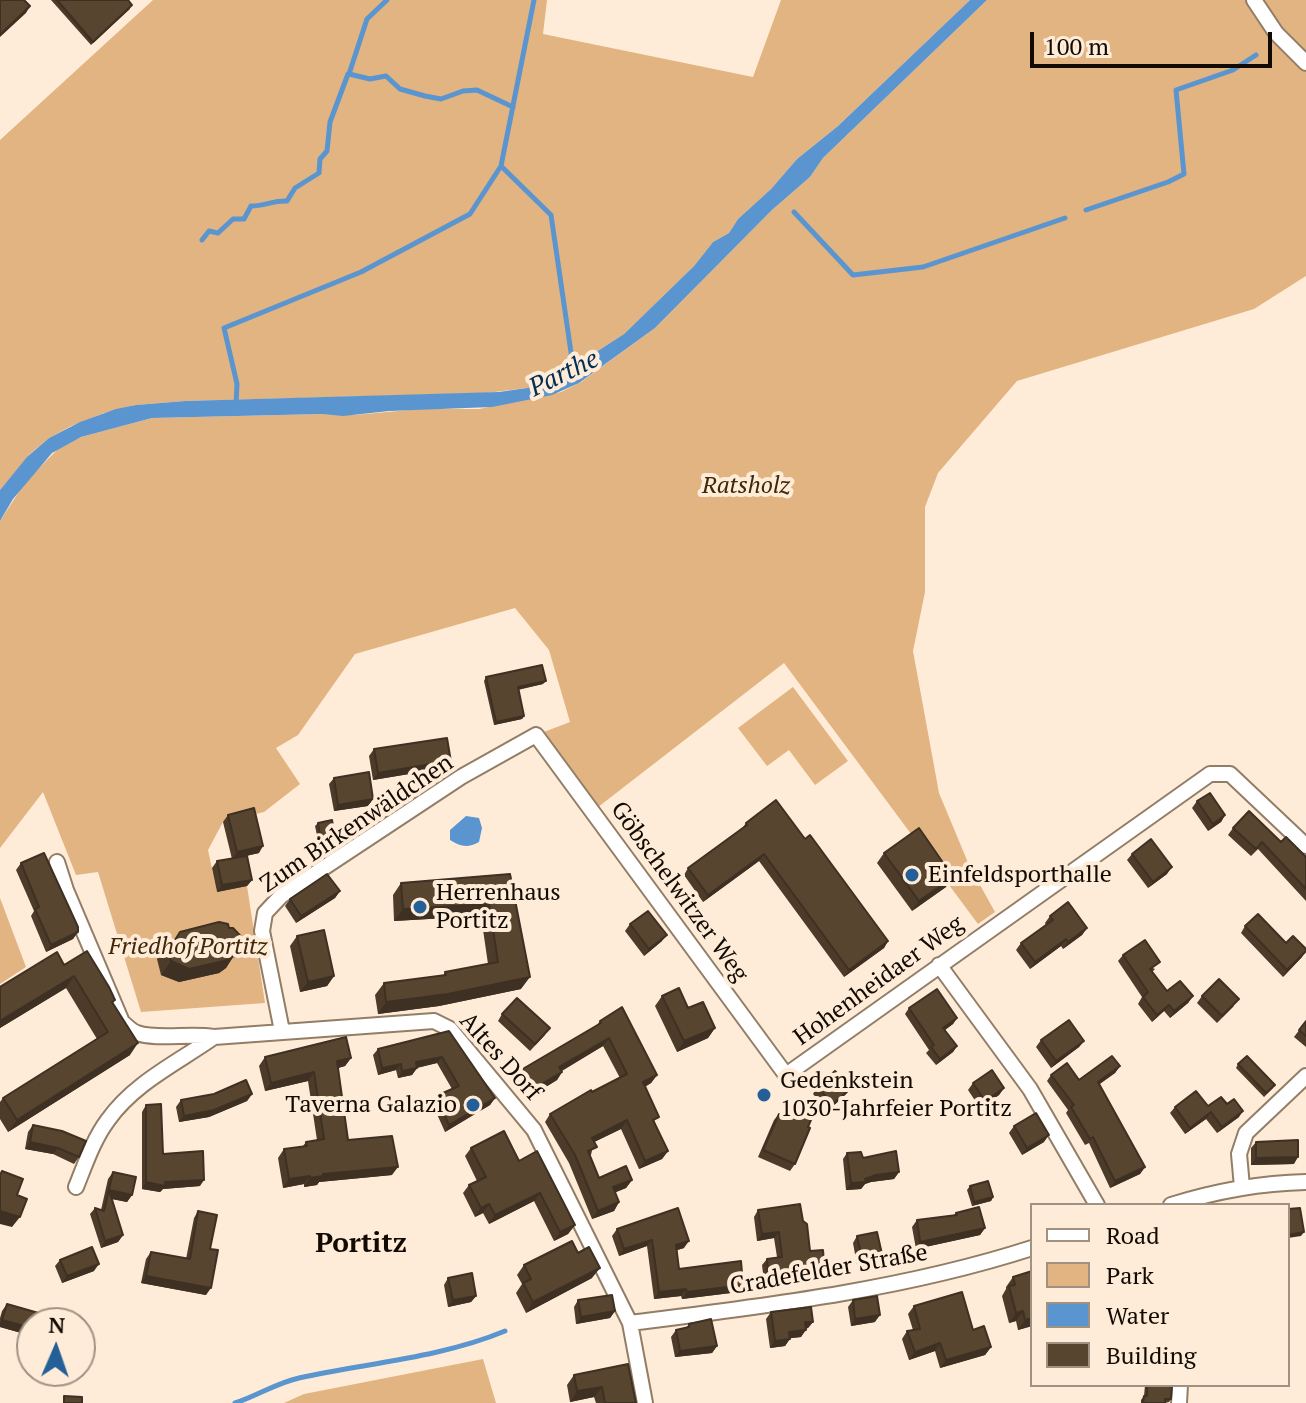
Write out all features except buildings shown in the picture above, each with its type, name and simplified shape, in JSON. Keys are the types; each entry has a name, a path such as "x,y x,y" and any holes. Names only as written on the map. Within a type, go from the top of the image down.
{"street":[{"path":"1254,0 1276,33 1306,63"},
{"name":"Zum Birkenwäldchen","path":"282,1031 262,931 265,913 281,896 461,777 536,735"},
{"name":"Göbschelwitzer Weg","path":"536,735 786,1075"},
{"name":"Hohenheidaer Weg","path":"786,1075 1210,774 1230,774 1306,846"},
{"name":"Altes Dorf","path":"57,862 122,1022 134,1032 214,1037 434,1021 450,1029 534,1130 630,1323 645,1403"},
{"path":"939,965 1030,1089 1096,1203"},
{"name":"Altes Dorf","path":"76,1187 100,1133 114,1112 145,1082 214,1037"},
{"path":"1242,1187 1239,1154 1246,1133 1306,1076"},
{"path":"1178,1203 1242,1187 1306,1182"},
{"name":"Cradefelder Straße","path":"630,1323 746,1308 927,1277 1030,1249"}],"green space":[{"path":"153,0 547,0 543,34 753,77 781,0 970,0 838,126 797,159 771,189 738,219 729,233 713,242 694,266 624,334 556,378 527,388 486,393 136,405 104,413 49,438 30,454 0,490 0,140"},
{"name":"Ratsholz","path":"987,0 1306,0 1306,276 1254,309 1017,381 938,473 925,507 925,592 913,651 939,793 969,865 995,912 978,924 784,663 593,811 536,735 570,722 549,650 515,608 355,654 298,735 276,748 300,784 264,812 223,822 208,850 217,892 247,886 265,1003 141,1012 98,872 76,875 43,792 0,848 0,521 26,481 60,447 81,437 152,418 354,415 420,409 479,409 561,392 581,382 655,328 772,210 810,177 823,158"},
{"path":"793,687 848,761 815,785 789,750 767,766 738,728"},
{"path":"0,898 26,967 0,984"},
{"path":"483,1359 496,1403 284,1403 304,1394"}],"water":[{"name":"Parthe","path":"970,0 987,0 823,158 810,177 772,210 655,328 579,383 552,395 492,407 343,416 152,418 81,437 52,453 13,499 0,521 0,490 27,457 49,438 116,409 185,401 499,392 527,388 556,378 624,334 694,266 713,242 729,233 738,219 771,189 797,159 838,126"},
{"path":"466,816 479,818 482,828 479,842 464,846 450,840 450,830"}],"waterway":[{"path":"387,0 367,19 349,74 370,79 386,76 400,89 441,99 463,91 477,90 513,107"},
{"name":"Parthe","path":"534,0 501,166 551,215 574,373"},
{"path":"1086,210 1184,174 1176,90 1233,70 1256,55"},
{"path":"202,240 209,231 218,233 233,219 244,219 251,206 287,201 295,188 319,173 320,159 327,151 330,122 348,74"},
{"path":"236,405 237,384 224,328 361,272 470,214 501,166"},
{"path":"794,212 853,275 923,267 1065,218"},
{"path":"235,1403 291,1380 429,1354 505,1331"}],"place":[{"name":"Einfeldsporthalle","path":"912,875"},
{"name":"Herrenhaus Portitz","path":"420,907"},
{"name":"Gedenkstein 1030-Jahrfeier Portitz","path":"764,1095"},
{"name":"Taverna Galazio","path":"473,1105"}],"district":[{"name":"Portitz","path":"361,1244"}],"park label":[{"name":"Friedhof Portitz","path":"188,947"}]}
